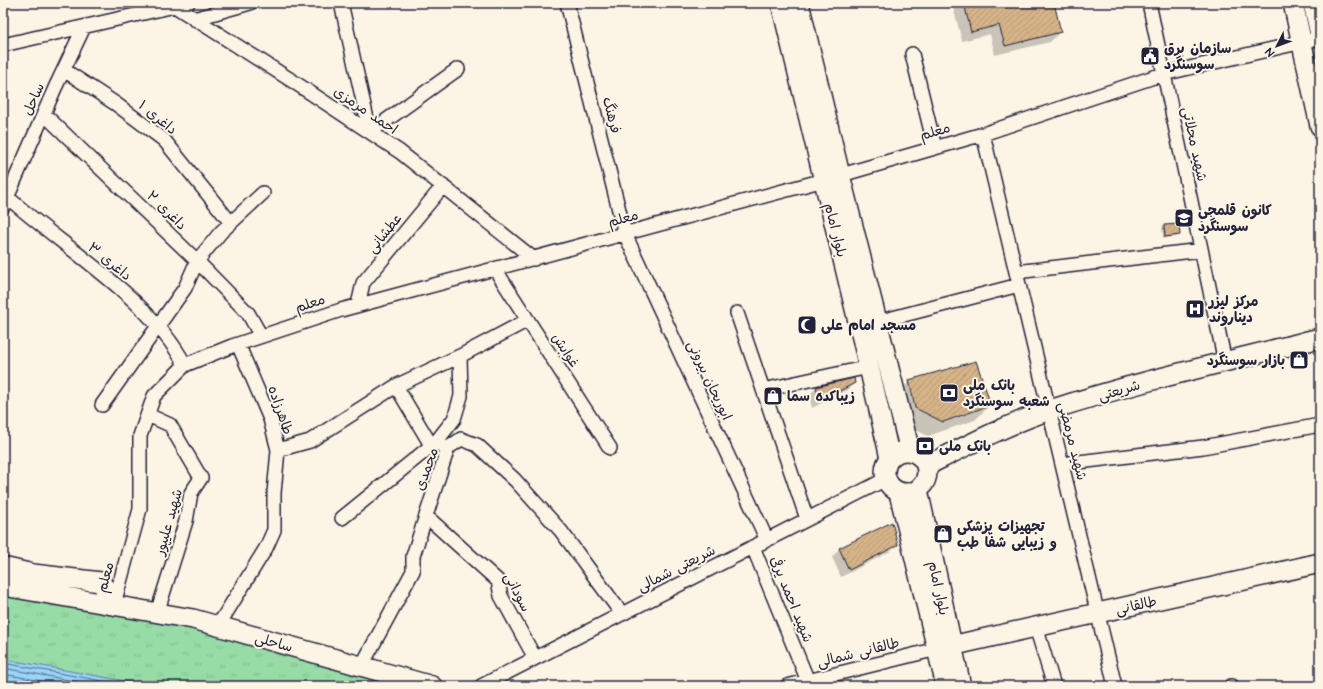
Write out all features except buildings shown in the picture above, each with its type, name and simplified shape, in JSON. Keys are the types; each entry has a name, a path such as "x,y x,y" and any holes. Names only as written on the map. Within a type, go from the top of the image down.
{"main road":[{"name":"بلوار امام","path":"781,3 832,177 877,322 910,451"},
{"name":"بلوار امام","path":"799,3 869,367 890,458"},
{"path":"1293,3 1320,126"},
{"path":"1313,3 1320,34"},
{"name":"شریعتی","path":"926,466 977,441 1049,411 1126,388 1320,338"},
{"path":"910,451 920,456 926,466 926,479 918,490 906,494 899,493 894,490 886,479 885,468 890,458 899,452 910,451"},
{"name":"بلوار امام","path":"918,490 944,648 946,686"},
{"name":"بلوار امام","path":"899,493 944,648 961,686"},
{"name":"طالقانی","path":"944,648 1320,563"},
{"path":"3,567 33,574 101,582 114,604"},
{"name":"ساحلی","path":"3,586 114,604 218,626 432,686"}],"street":[{"path":"194,19 250,3"},
{"path":"340,3 370,132 458,69"},
{"name":"فرهنگ","path":"567,3 625,234"},
{"name":"شهید محلاتی","path":"1149,3 1225,362"},
{"path":"3,45 178,4"},
{"name":"احمد مرمزی","path":"178,4 194,19 400,152 534,259"},
{"name":"ساحل","path":"4,199 84,27"},
{"name":"معلم","path":"114,604 140,510 140,436 154,396 185,365 261,336 358,305 534,259 935,148 983,134 1163,74 1320,38"},
{"path":"912,54 935,148"},
{"name":"داغری ۱","path":"64,70 116,104 164,140 231,223"},
{"name":"داغری ۲","path":"44,114 197,261 248,313 261,336"},
{"name":"شهید مرمضی","path":"983,134 1115,686"},
{"name":"عطشانی","path":"358,305 364,283 443,186"},
{"path":"102,405 125,370 158,327 185,288 197,261 231,223 263,193"},
{"name":"داغری ۳","path":"4,199 136,303 175,345 185,365"},
{"name":"ابوریحان بیرونی","path":"625,234 767,540"},
{"path":"1016,272 1201,250"},
{"name":"غوابش","path":"495,269 610,448"},
{"path":"877,322 1019,285"},
{"path":"737,313 807,519"},
{"name":"طاهرزاده","path":"238,344 270,419 278,450 310,441 396,386 460,356 528,320"},
{"path":"342,518 434,444 454,420 461,396 460,356"},
{"path":"763,390 869,367"},
{"path":"396,386 434,444 448,448"},
{"name":"شهید علیپور","path":"148,415 170,425 200,478 191,494 186,521 157,612"},
{"path":"1062,464 1203,447 1320,424"},
{"name":"محمدی","path":"360,667 413,571 413,556 448,448 460,439 477,445 515,480 561,531 622,614"},
{"path":"218,626 266,548 274,530 274,493 278,450"},
{"name":"شریعتی شمالی","path":"481,686 886,479"},
{"name":"سودانی","path":"426,516 498,581 501,596 536,658"},
{"name":"شهید احمد یرفی","path":"753,547 809,683"},
{"path":"1036,627 1054,686"},
{"name":"طالقانی شمالی","path":"787,686 809,683 944,648"}],"green space":[{"path":"3,592 181,625 277,653 411,686 152,686 3,659"}],"water":[{"path":"3,659 152,686 3,686"}],"place":[{"name":"سازمان برق سوسنگرد","path":"1150,56"},
{"name":"کانون قلمچی سوسنگرد","path":"1184,218"},
{"name":"مرکز لیزر دیناروند","path":"1195,309"},
{"name":"مسجد امام علی","path":"807,325"},
{"name":"بازار سوسنگرد","path":"1299,360"},
{"name":"بانک ملی شعبه سوسنگرد","path":"949,393"},
{"name":"زیباکده سما","path":"773,396"},
{"name":"بانک ملی","path":"925,446"},
{"name":"تجهیزات پزشکی و زیبایی شفا طب","path":"943,534"}]}
